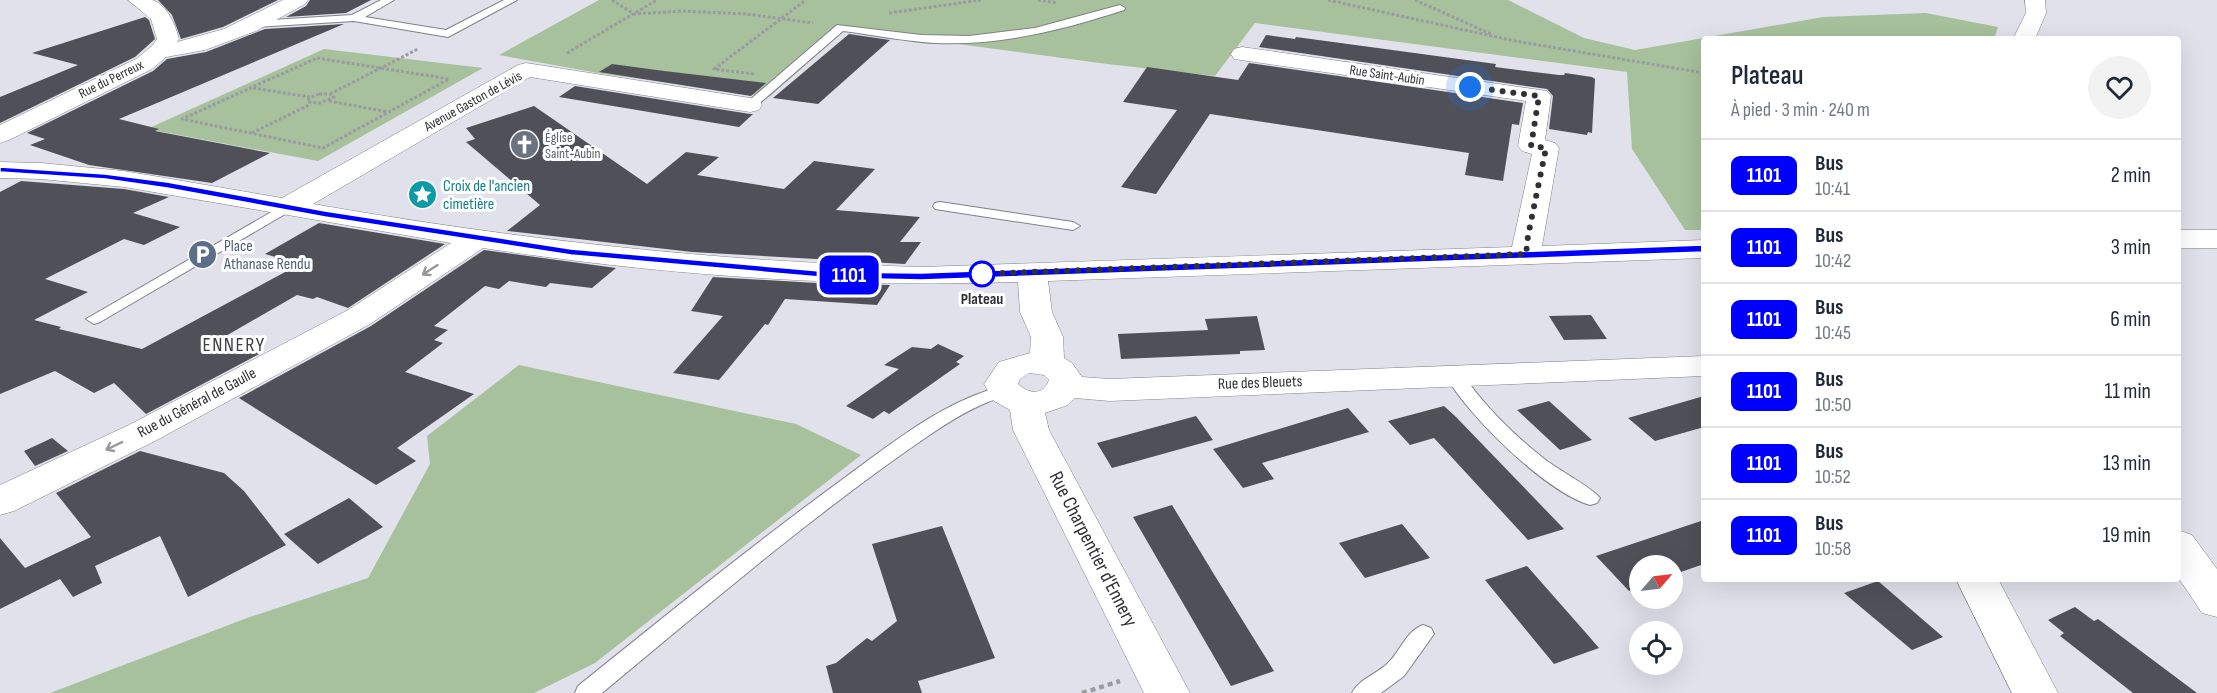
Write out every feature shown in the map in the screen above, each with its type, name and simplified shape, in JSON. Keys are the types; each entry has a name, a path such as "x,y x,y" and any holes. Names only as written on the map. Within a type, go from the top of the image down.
{"street":[{"name":"Rue du Perreux","path":"0,135 135,69 160,51 168,39 165,22 152,8 138,0"},
{"path":"160,51 188,48 234,34 298,0"},
{"path":"2025,36 2036,13 2035,0"},
{"name":"Rue Saint-Aubin","path":"1242,54 1539,96 1531,146 1546,148 1526,254"},
{"name":"Avenue Gaston de Lévis","path":"287,207 526,70 750,105"},
{"path":"0,170 105,176 571,252 776,272 921,276 1701,249"},
{"name":"Rue du Général de Gaulle","path":"0,501 142,433 359,317 479,238"},
{"path":"2181,239 2217,239"},
{"path":"1016,397 1039,402 1054,398 1056,375 1047,337 1036,312 1032,272"},
{"name":"Rue des Bleuets","path":"1056,375 1100,390 1701,366"},
{"name":"Rue Charpentier d'Ennery","path":"1016,397 1167,693"},
{"path":"2181,549 2217,601"},
{"path":"1979,582 2035,693"}],"lane":[{"path":"354,18 389,0"},
{"path":"255,24 354,18 448,34 512,0"},
{"path":"750,105 841,27 945,40 1036,29 1094,17 1120,8"},
{"path":"940,206 1073,226"},
{"path":"94,319 287,207"},
{"path":"1455,376 1463,391 1522,451 1564,484 1590,498"},
{"path":"586,693 803,517 948,413 978,398 1016,397"},
{"path":"1363,693 1396,670 1423,633"}],"path":[{"path":"612,0 634,14 682,11 782,19 841,27"},
{"path":"535,72 657,0"},
{"path":"781,78 714,69 806,0"},
{"path":"880,14 981,0"},
{"path":"1328,0 1500,38 1609,59 1701,73"},
{"path":"1415,0 1500,38"},
{"path":"252,88 311,97 330,94 448,34"},
{"path":"317,58 381,68 449,79 323,148 182,119 317,58"},
{"path":"329,101 333,97 330,94"},
{"path":"311,97 307,100 311,104"},
{"path":"252,134 311,104 329,101 389,112"}],"green space":[{"path":"599,0 1508,0 1584,38 1635,50 1701,38 1701,230 1685,230 1632,149 1627,72 1255,23 1215,76 846,29 769,97 598,73 499,55"},
{"path":"1926,13 1998,27 1995,36 1715,36 1823,17"},
{"path":"324,49 483,68 318,161 147,129"},
{"path":"519,365 796,424 861,455 595,663 534,693 50,693 247,618 368,578 430,464 427,436"}],"building":[{"path":"158,0 278,0 223,27 181,39 172,15"},
{"path":"310,0 371,0 346,13 286,17 306,6"},
{"path":"145,17 149,20 155,39 135,57 0,123 0,97 78,65 32,53"},
{"path":"344,24 119,119 159,129 155,131 270,153 212,183 89,165 30,145 45,139 27,133 153,71 167,59 206,52 265,29"},
{"path":"849,34 890,40 818,104 773,98"},
{"path":"1266,35 1496,64 1495,67 1592,77 1595,79 1592,133 1588,132 1587,135 1549,129 1553,96 1547,89 1259,47"},
{"path":"1249,63 1523,103 1519,125 1512,124 1503,181 1465,175 1469,153 1210,114 1156,194 1121,187 1177,110 1123,102 1147,67 1238,80"},
{"path":"612,64 766,83 751,96 599,72"},
{"path":"575,86 753,114 739,127 559,97"},
{"path":"534,106 647,184 686,152 719,157 697,175 784,189 814,161 875,169 836,210 920,217 900,242 921,242 905,264 692,252 507,231 540,205 466,142 475,139 466,128"},
{"path":"21,181 124,189 169,197 133,213 180,227 144,245 124,239 45,279 88,292 34,320 61,327 59,329 142,349 300,264 265,254 319,223 445,244 348,308 317,297 313,299 297,295 224,337 263,352 146,414 114,383 94,393 55,371 0,394 0,192"},
{"path":"484,250 616,268 592,288 550,283 546,287 509,281 499,289 485,286 434,326 448,330 434,340 443,343 405,372 474,394 397,448 416,461 376,485 239,398 371,326"},
{"path":"713,277 890,285 877,305 785,299 768,325 765,324 719,380 673,373 723,316 691,311"},
{"path":"1591,315 1607,339 1564,340 1549,316"},
{"path":"1257,316 1265,350 1240,351 1240,354 1121,359 1118,334 1208,330 1205,319"},
{"path":"938,344 964,356 956,362 960,364 889,414 884,411 873,419 846,406 899,369 884,365 912,347 931,349"},
{"path":"1701,397 1701,428 1655,441 1628,418"},
{"path":"1549,401 1592,440 1560,450 1517,410"},
{"path":"1444,406 1564,529 1528,540 1434,438 1410,445 1388,421"},
{"path":"1348,408 1369,432 1262,463 1274,479 1243,488 1213,449"},
{"path":"1196,416 1213,440 1112,468 1097,443"},
{"path":"52,438 68,451 35,466 24,451"},
{"path":"140,451 224,473 244,491 286,545 188,597 160,536 95,566 102,583 73,597 60,579 0,609 0,538 25,568 91,537 56,493"},
{"path":"349,498 383,527 318,564 284,534"},
{"path":"1172,505 1274,671 1231,686 1133,517"},
{"path":"1701,521 1701,565 1683,571 1683,555 1629,555 1629,591 1596,556"},
{"path":"1402,524 1430,558 1365,578 1339,543"},
{"path":"942,526 995,658 918,681 922,693 833,693 826,666 836,663 867,638 872,641 897,621 872,544"},
{"path":"1527,566 1599,648 1554,664 1485,580"},
{"path":"1879,582 1943,637 1912,650 1844,593"},
{"path":"2075,607 2094,621 2098,619 2197,693 2133,693 2060,636 2064,633 2048,620"}],"bus line":[{"name":"1101","path":"0,170 105,176 229,195 325,214 571,252 637,260 831,275 921,276 1701,249"}],"place":[{"name":"Église Saint-Aubin","path":"524,145"},
{"name":"Croix de l'ancien cimetière","path":"422,195"},
{"name":"Place Athanase Rendu","path":"203,255"},
{"name":"Plateau","path":"982,274"}],"district":[{"name":"ENNERY","path":"234,345"}],"route":[{"path":"982,274 976,274 1526,254 1546,148 1531,146 1539,96 1470,87"}]}
